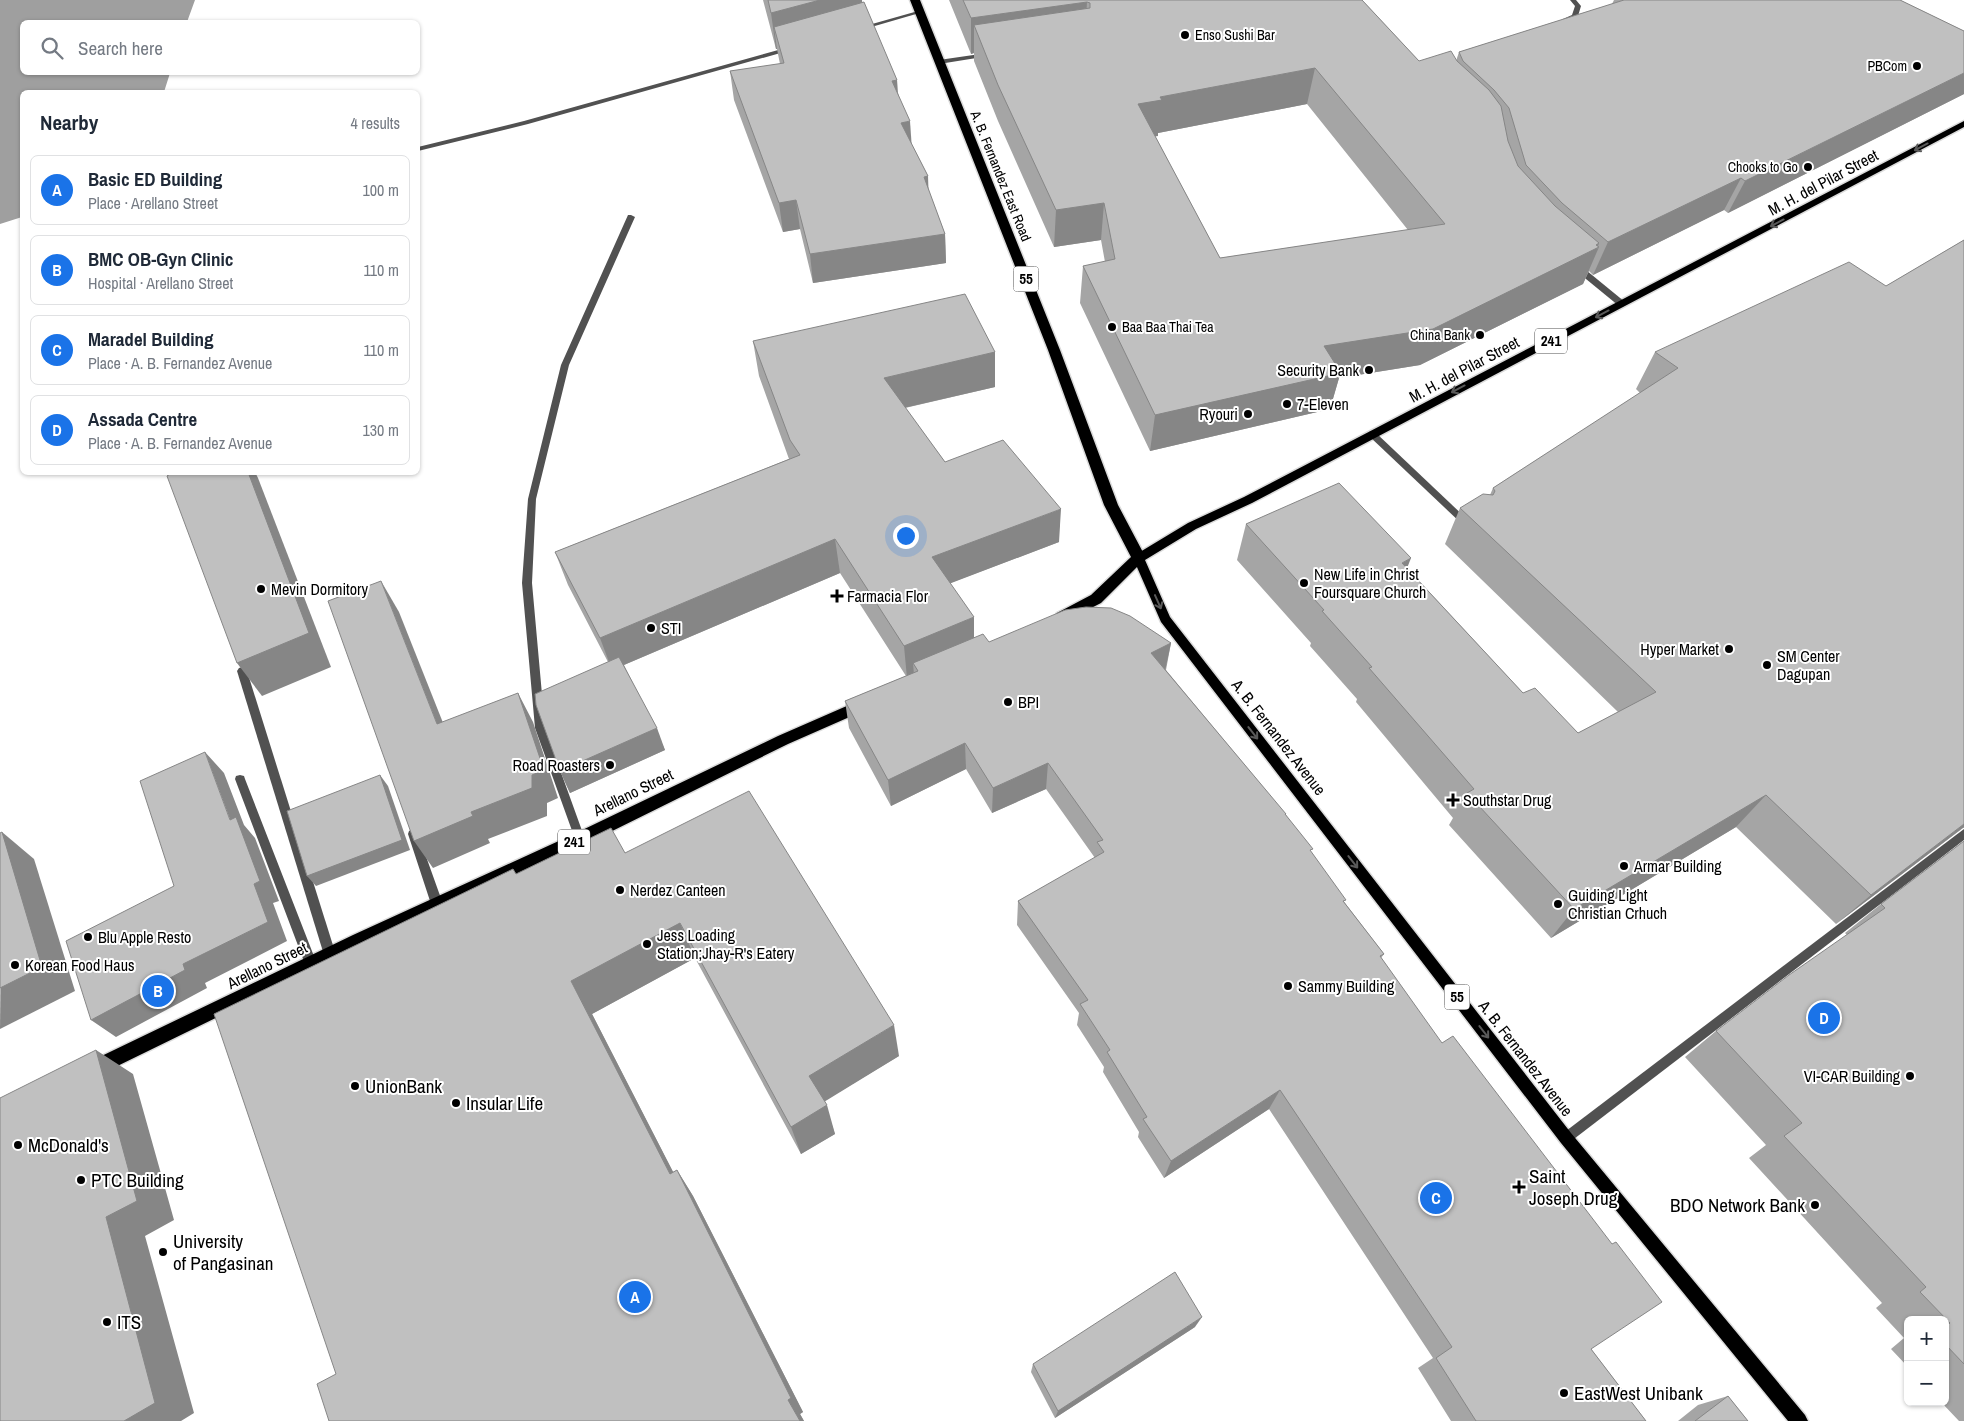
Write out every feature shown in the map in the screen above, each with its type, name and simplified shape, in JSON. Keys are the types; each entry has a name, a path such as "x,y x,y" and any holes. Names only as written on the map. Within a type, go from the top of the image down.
{"highway":[{"name":"A. B. Fernandez East Road","path":"915,0 938,62 1054,350 1111,505 1138,558"},
{"name":"241","path":"1045,626 1096,600 1138,558"},
{"name":"Arellano Street","path":"78,1076 438,904 580,839 783,740 883,696"}],"main road":[{"name":"M. H. del Pilar Street","path":"1138,558 1192,526 1248,500 1964,124"},
{"name":"A. B. Fernandez Avenue","path":"1138,558 1165,619 1566,1138 1799,1421"}],"street":[{"path":"1557,23 1575,16 1578,6 1573,0"},
{"path":"854,30 920,12"},
{"path":"420,149 535,120 798,47"},
{"path":"938,62 990,55"},
{"path":"580,839 540,728 527,583 532,499 565,365 631,217"},
{"path":"1573,264 1622,304"},
{"path":"1372,434 1472,528"},
{"path":"242,671 330,955"},
{"path":"240,779 311,964"},
{"path":"408,820 438,904"},
{"path":"1566,1138 1964,834"}],"shaded area":[{"path":"0,0 195,0 188,20 20,20 20,75 169,75 165,90 20,90 20,218 0,224"}],"building":[{"path":"768,0 820,0 771,13"},
{"path":"963,0 1362,0 1419,61 1451,51 1457,61 1489,90 1501,106 1508,141 1518,166 1555,206 1599,243 1596,245 1599,247 1433,329 1324,346 1341,373 1155,415 1083,266 1115,259 1104,203 1056,210 998,85 974,25 1090,8 1090,3 971,18","holes":["1315,68 1445,224 1220,258 1138,104 1162,100 1160,97"]},
{"path":"1624,0 1900,0 1964,31 1964,73 1745,181 1741,178 1608,242 1562,203 1526,165 1509,108 1494,90 1463,61 1459,52"},
{"path":"864,2 897,80 892,81 910,121 901,123 928,176 924,177 945,234 810,254 796,200 779,203 730,71 784,63 774,27"},
{"name":"SM Center Dagupan","path":"1964,240 1964,824 1871,895 1766,795 1574,909 1467,793 1474,789 1369,668 1372,667 1322,611 1324,610 1246,524 1339,483 1411,558 1402,563 1523,693 1535,688 1578,733 1656,692 1460,508 1483,494 1493,495 1495,491 1493,488 1678,368 1655,352 1849,262 1886,286"},
{"path":"965,294 995,352 884,378 945,462 1003,440 1061,509 932,557 974,617 904,646 835,539 600,638 555,552 800,455 790,440 753,341"},
{"name":"Mevin Dormitory","path":"249,475 309,633 237,663 167,476"},
{"path":"381,581 437,724 518,693 544,770 532,775 532,788 471,812 473,816 414,841 328,601"},
{"path":"1086,607 1111,608 1130,616 1171,643 1151,653 1313,849 1310,850 1346,900 1343,901 1384,954 1380,956 1442,1043 1453,1036 1612,1244 1616,1242 1662,1302 1591,1349 1646,1421 1476,1421 1436,1358 1452,1347 1280,1090 1171,1161 1143,1119 1147,1117 1107,1052 1110,1050 1080,1004 1088,1000 1018,901 1104,852 1097,842 1103,840 1048,763 993,788 965,743 888,780 845,701 918,671 913,663 983,634 989,642 1065,610"},
{"path":"619,657 657,728 560,771 536,705 535,694"},
{"path":"205,752 230,820 236,817 260,881 254,884 268,922 183,964 185,970 91,1020 66,941 174,886 140,781"},
{"path":"380,775 402,840 307,876 287,811"},
{"path":"749,791 894,1025 809,1076 827,1105 791,1127 680,923 571,981 670,1174 677,1170 791,1398 788,1400 800,1421 329,1421 317,1384 336,1374 214,1014 513,869 516,874 611,828 625,853"},
{"path":"2,832 42,967 0,988 0,833"},
{"path":"1964,841 1964,1364 1949,1348 1949,1316 1943,1316 1920,1292 1926,1287 1784,1136 1802,1123 1716,1031 1789,975 1885,908 1881,904"},
{"path":"96,1050 137,1201 106,1217 155,1403 124,1421 0,1421 0,1098"},
{"path":"1175,1272 1202,1317 1058,1411 1033,1364"},
{"path":"1728,1396 1748,1421 1695,1421"}],"place":[{"name":"Enso Sushi Bar","path":"1185,35"},
{"name":"PBCom","path":"1917,66"},
{"name":"Chooks to Go","path":"1808,167"},
{"name":"Baa Baa Thai Tea","path":"1112,327"},
{"name":"China Bank","path":"1480,335"},
{"name":"Security Bank","path":"1369,370"},
{"name":"7-Eleven","path":"1287,404"},
{"name":"Ryouri","path":"1248,414"},
{"name":"New Life in Christ Foursquare Church","path":"1304,583"},
{"name":"Mevin Dormitory","path":"261,589"},
{"name":"Farmacia Flor","path":"837,596"},
{"name":"STI","path":"651,628"},
{"name":"Hyper Market","path":"1729,649"},
{"name":"SM Center Dagupan","path":"1767,665"},
{"name":"BPI","path":"1008,702"},
{"name":"Road Roasters","path":"610,765"},
{"name":"Southstar Drug","path":"1453,800"},
{"name":"Armar Building","path":"1624,866"},
{"name":"Nerdez Canteen","path":"620,890"},
{"name":"Guiding Light Christian Crhuch","path":"1558,904"},
{"name":"Blu Apple Resto","path":"88,937"},
{"name":"Jess Loading Station;Jhay-R's Eatery","path":"647,944"},
{"name":"Korean Food Haus","path":"15,965"},
{"name":"Sammy Building","path":"1288,986"},
{"name":"BMC OB-Gyn Clinic","path":"158,991"},
{"name":"Assada Centre","path":"1824,1018"},
{"name":"VI-CAR Building","path":"1910,1076"},
{"name":"UnionBank","path":"355,1086"},
{"name":"Insular Life","path":"456,1103"},
{"name":"McDonald's","path":"18,1145"},
{"name":"PTC Building","path":"81,1180"},
{"name":"Saint Joseph Drug","path":"1519,1187"},
{"name":"Maradel Building","path":"1436,1198"},
{"name":"BDO Network Bank","path":"1815,1205"},
{"name":"University of Pangasinan","path":"163,1252"},
{"name":"Basic ED Building","path":"635,1297"},
{"name":"ITS","path":"107,1322"},
{"name":"EastWest Unibank","path":"1564,1393"}]}
